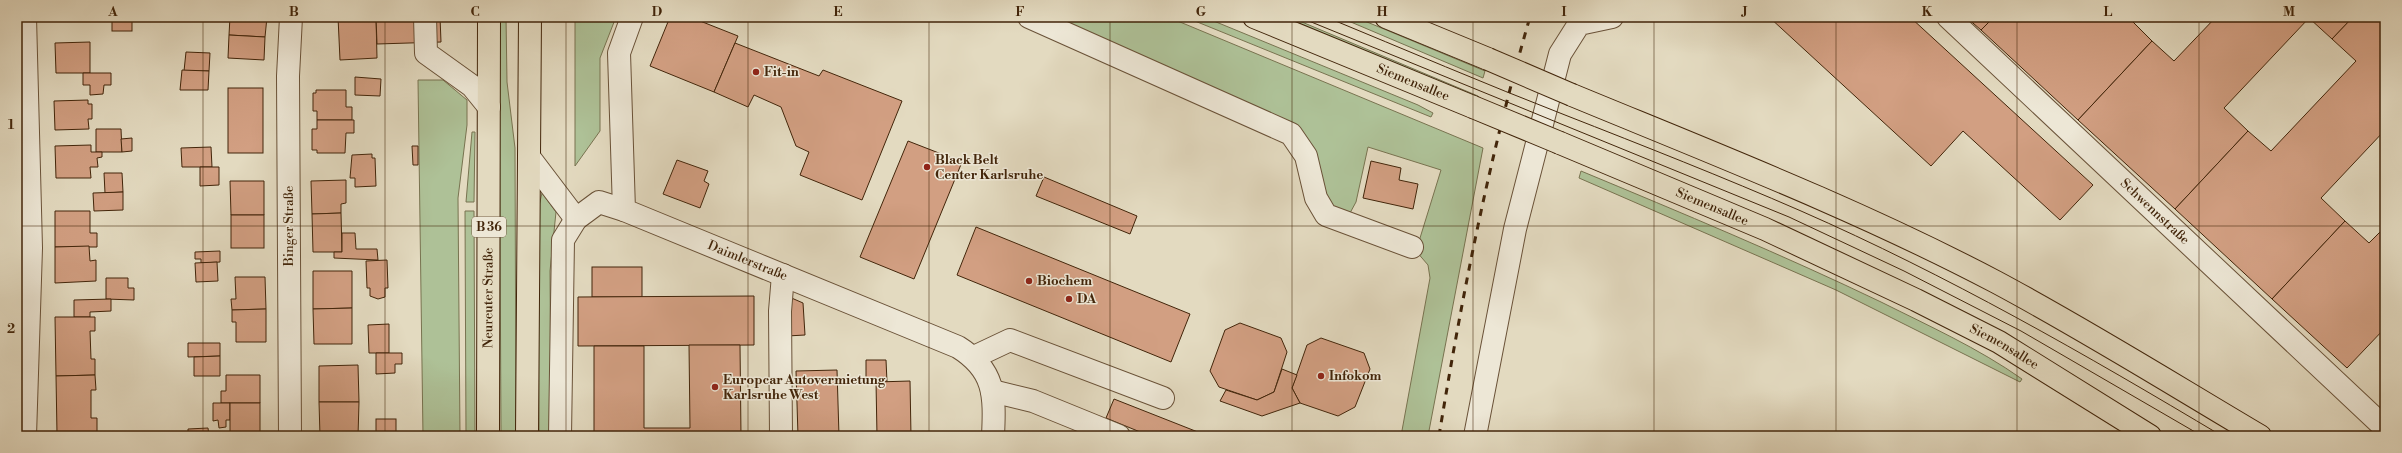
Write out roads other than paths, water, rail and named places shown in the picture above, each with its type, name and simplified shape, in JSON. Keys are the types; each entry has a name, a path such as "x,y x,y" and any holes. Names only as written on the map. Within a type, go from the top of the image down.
{"main road":[{"name":"Neureuter Straße","path":"488,436 489,17"},
{"path":"527,436 530,17"},
{"name":"Siemensallee","path":"1254,17 1765,229 1916,300 1999,342 2150,436"},
{"path":"1386,17 1775,179 1884,228 1989,279 2108,346 2260,436"}],"street":[{"path":"25,17 25,436"},
{"name":"Binger Straße","path":"290,436 288,76 291,17"},
{"path":"425,17 426,53 472,86 489,107"},
{"path":"560,436 561,263 563,240 576,219 599,202 624,210 619,53 632,17"},
{"path":"1029,17 1291,134 1306,156 1316,198 1326,216 1412,247"},
{"path":"1475,436 1515,229 1560,54 1580,21 1612,17"},
{"name":"Schwennstraße","path":"1948,17 2385,428"},
{"path":"529,157 576,219"},
{"name":"Daimlerstraße","path":"624,210 958,347 974,357 985,371 992,391 993,436"},
{"path":"781,436 780,311 783,276"},
{"path":"974,357 1010,340 1163,398"},
{"path":"992,391 1033,401 1119,436"}],"tram line":[{"path":"1299,17 1789,217 1904,271 2021,331 2202,436"},
{"path":"1326,17 1742,186 1855,236 2015,317 2119,375 2222,436"}],"railway":[{"path":"1439,436 1457,330 1478,225 1502,120 1530,17"}],"place":[{"name":"Fit-in","path":"756,72"},
{"name":"Black Belt Center Karlsruhe","path":"927,167"},
{"name":"Biochem","path":"1029,281"},
{"name":"DA","path":"1069,299"},
{"name":"Infokom","path":"1321,376"},
{"name":"Europcar Autovermietung Karlsruhe West","path":"715,387"}]}
